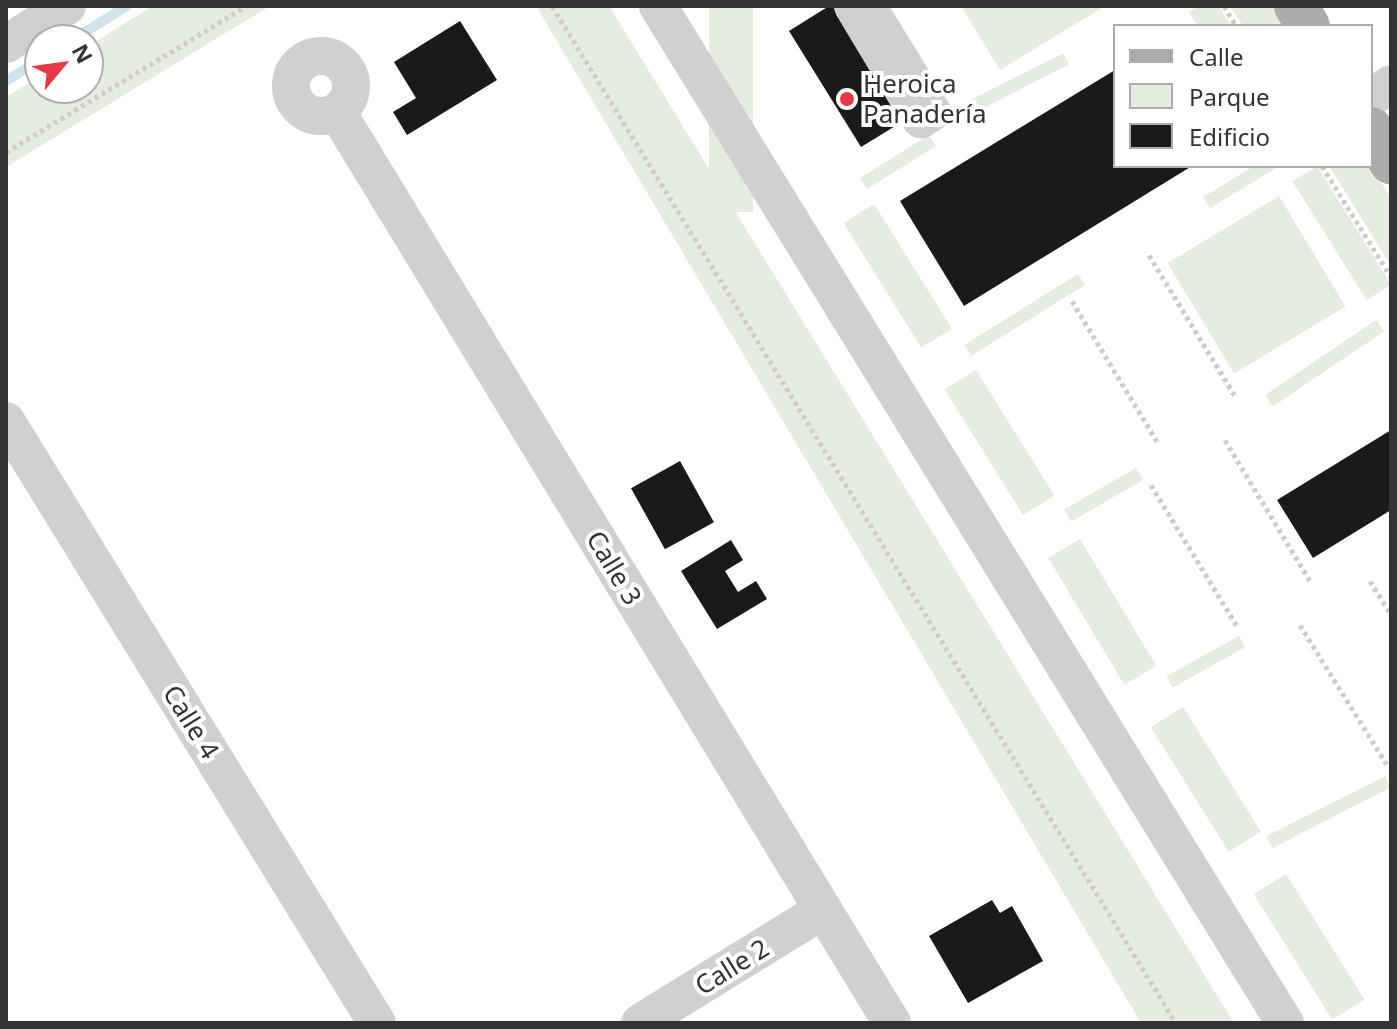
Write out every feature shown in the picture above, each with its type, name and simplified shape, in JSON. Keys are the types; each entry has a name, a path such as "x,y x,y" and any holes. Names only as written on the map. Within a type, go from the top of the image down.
{"main road":[{"path":"1296,6 1307,24"},
{"path":"1373,132 1391,162"}],"street":[{"path":"6,44 67,6"},
{"path":"658,6 1285,1023"},
{"path":"853,6 921,119 928,119"},
{"path":"860,6 928,119"},
{"path":"867,6 932,112 928,119"},
{"path":"1373,97 1391,84"},
{"name":"Calle 3","path":"337,112 892,1023"},
{"name":"Calle 4","path":"6,421 377,1023"},
{"name":"Calle 2","path":"640,1023 823,910"}],"path":[{"path":"6,152 246,6"},
{"path":"552,6 1176,1023"},
{"path":"1224,6 1235,24"},
{"path":"1323,168 1391,277"},
{"path":"1149,255 1235,396"},
{"path":"1072,301 1158,443"},
{"path":"1225,440 1310,581"},
{"path":"1151,485 1237,626"},
{"path":"1370,581 1391,615"},
{"path":"1300,625 1387,765"}],"green space":[{"path":"153,6 270,6 6,167 6,97 24,86 24,104 104,104 104,36"},
{"path":"536,6 609,6 1234,1023 1141,1023"},
{"path":"709,6 753,6 753,212 709,212"},
{"path":"961,6 1105,6 1000,70"},
{"path":"1199,6 1219,6 1230,24 1197,24 1189,12"},
{"path":"1230,6 1272,6 1284,24 1242,24"},
{"path":"1063,53 1069,65 970,115 964,103"},
{"path":"929,135 936,146 867,189 860,178"},
{"path":"1251,168 1277,168 1210,208 1203,197"},
{"path":"1318,168 1391,285 1367,300 1292,181"},
{"path":"1330,168 1372,168 1391,198 1391,266"},
{"path":"1279,196 1345,307 1234,374 1168,263"},
{"path":"874,204 952,329 921,348 843,223"},
{"path":"1078,274 1085,285 971,356 964,345"},
{"path":"1376,320 1384,332 1273,407 1265,395"},
{"path":"976,370 1054,496 1023,515 945,390"},
{"path":"1136,468 1143,480 1071,522 1064,510"},
{"path":"1080,539 1156,666 1125,685 1048,558"},
{"path":"1239,636 1245,647 1173,688 1166,676"},
{"path":"1183,707 1261,832 1229,852 1151,727"},
{"path":"1385,776 1391,788 1272,848 1266,836"},
{"path":"1286,874 1364,1000 1332,1020 1254,894"}],"building":[{"path":"829,6 849,6 915,114 861,147 789,31"},
{"path":"460,21 497,80 407,135 393,112 416,98 394,62"},
{"path":"1113,71 1113,168 1189,168 964,306 900,201"},
{"path":"1391,430 1391,510 1313,558 1277,500"},
{"path":"680,461 714,522 665,549 631,488"},
{"path":"731,540 743,560 725,571 738,592 756,581 767,599 717,629 681,571"},
{"path":"992,900 1000,913 1012,906 1043,961 968,1003 929,936"}],"waterway":[{"path":"98,24 127,6"},
{"path":"6,81 24,70"}],"place":[{"name":"Heroica Panadería","path":"847,99"}]}
